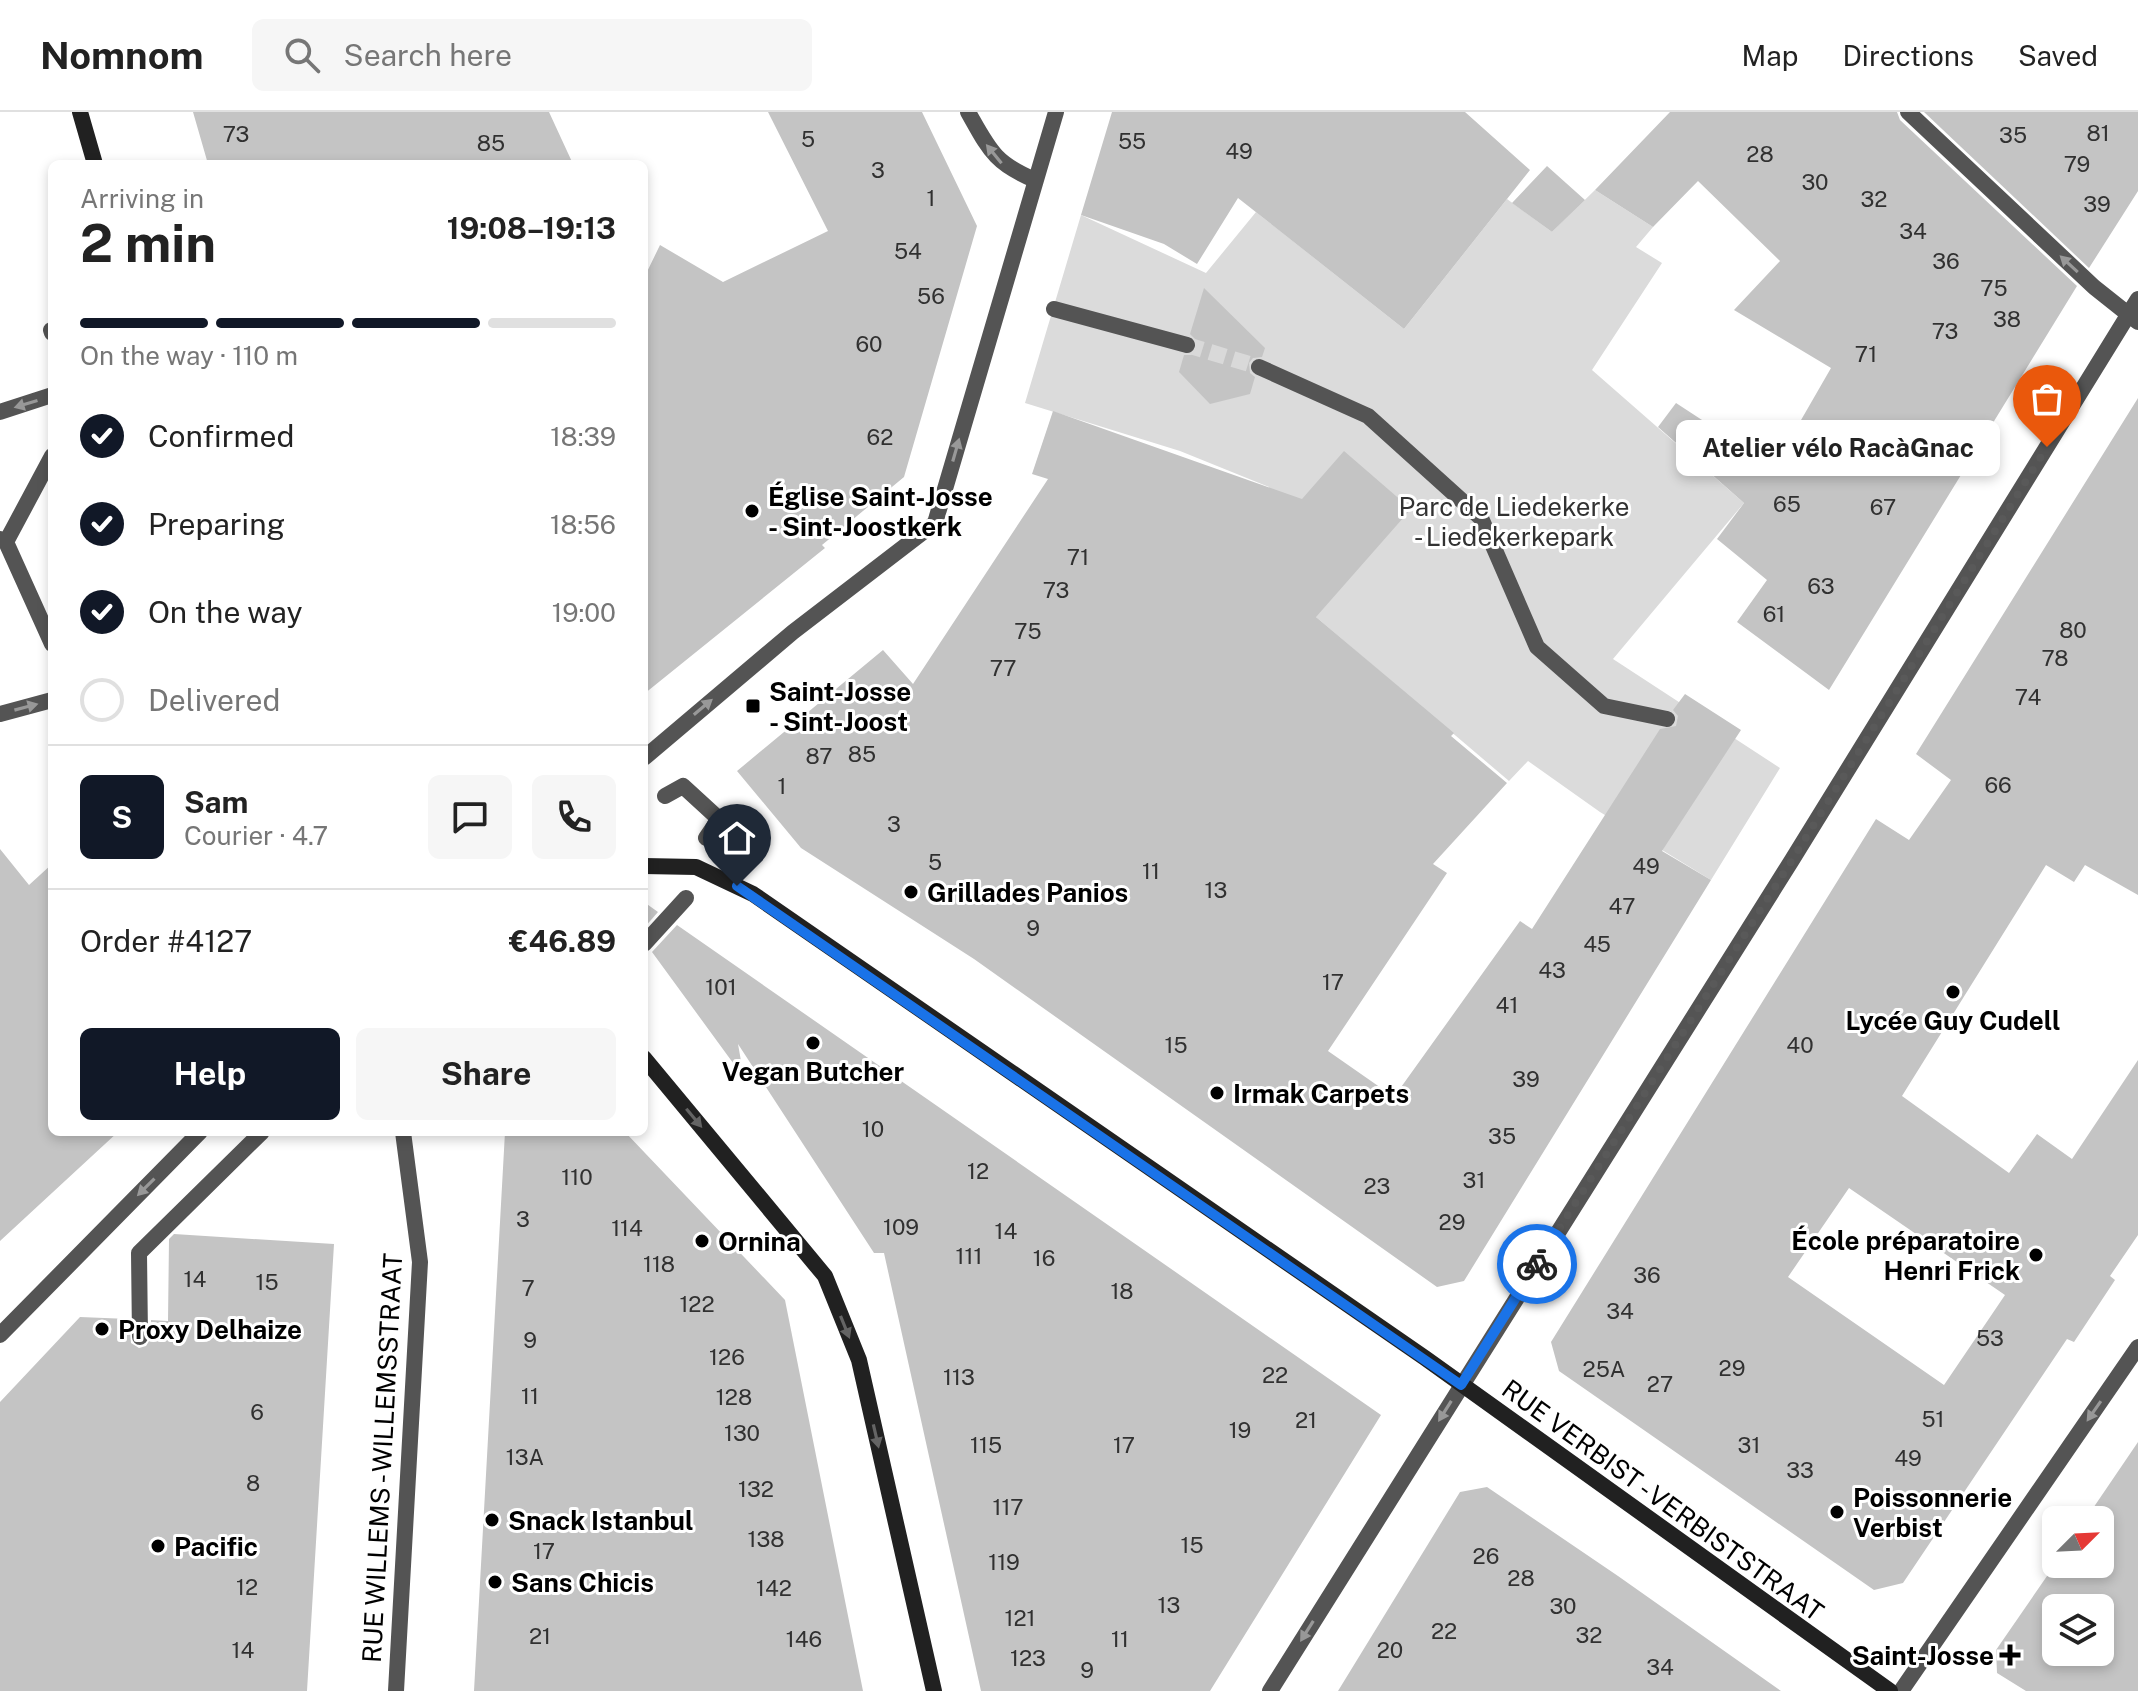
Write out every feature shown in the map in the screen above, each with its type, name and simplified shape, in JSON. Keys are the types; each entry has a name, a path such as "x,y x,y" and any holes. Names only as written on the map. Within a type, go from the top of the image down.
{"main road":[{"path":"80,112 94,160"},
{"name":"RUE VERBIST - VERBISTSTRAAT","path":"648,866 696,867 753,894 1461,1385 1890,1691"},
{"path":"648,1063 825,1276 859,1360 934,1691"}],"street":[{"path":"968,112 983,141 1005,168 1035,180"},
{"path":"648,755 793,632 935,523 1056,112"},
{"path":"1908,112 2094,287 2133,318"},
{"path":"1270,1691 2133,318 2138,299"},
{"path":"1054,309 1187,345"},
{"path":"1259,367 1368,416 1481,518 1537,647 1604,706 1667,719"},
{"path":"0,412 48,396"},
{"path":"48,463 3,540 48,636"},
{"path":"0,714 48,701"},
{"path":"665,796 683,786 719,819 706,838"},
{"path":"648,940 686,898"},
{"path":"0,1335 196,1136"},
{"path":"140,1337 139,1253 258,1136"},
{"name":"RUE WILLEMS - WILLEMSSTRAAT","path":"396,1691 420,1262 404,1136"},
{"path":"1901,1691 2138,1347"}],"green space":[{"name":"Parc de Liedekerke - Liedekerkepark","path":"1595,190 1653,227 1636,247 1662,263 1592,370 1744,503 1613,659 1780,768 1711,880 1600,812 1528,761 1509,781 1316,617 1263,506 1269,487 1180,451 1025,403 1081,215 1206,273 1256,212 1404,329 1507,199 1552,232"}],"building":[{"path":"193,112 549,112 571,160 207,160"},
{"path":"768,112 922,112 977,226 904,477 822,545 825,548 648,691 648,270 660,245 723,282 828,231"},
{"path":"1112,112 1465,112 1530,170 1404,329 1238,198 1197,264 1164,244 1081,215"},
{"path":"1670,112 1897,112 1900,120 2077,286 1829,690 1737,622 1767,580 1717,539 1744,503 1658,427 1676,403 1774,467 1831,368 1734,310 1780,261 1698,181 1653,227 1595,190"},
{"path":"1924,112 2138,112 2138,191 2089,268"},
{"path":"1547,166 1585,200 1552,232 1512,203"},
{"path":"1204,288 1265,348 1262,357 1253,358 1249,363 1250,373 1255,377 1250,394 1210,404 1179,372 1184,355 1191,355 1197,349 1197,341 1190,334"},
{"path":"2138,398 2138,895 2085,865 2074,882 2046,865 1902,1096 2009,1173 2037,1134 2072,1159 2138,1060 2138,1235 2110,1276 2115,1280 2074,1342 2067,1339 1903,1583 1874,1590 1559,1371 1551,1342 1876,819 1909,840 1951,780 1916,754","holes":["1849,1188 2005,1295 1944,1385 1788,1277"]},
{"path":"1053,411 1302,499 1344,451 1411,509 1316,617 1454,733 1451,736 1507,783 1433,864 1447,873 1328,1051 1394,1097 1520,921 1532,929 1660,729 1676,726 1678,716 1673,710 1685,694 1741,730 1662,851 1711,880 1464,1281 1437,1287 974,959 801,848 737,771 883,650 913,684 1048,479 1032,474"},
{"path":"0,849 29,885 48,868 48,1136 114,1136 0,1241"},
{"path":"648,905 658,912 648,923"},
{"path":"677,925 1381,1415 1210,1691 981,1691 884,1253 874,1253 738,1044 744,1078 652,952"},
{"path":"505,1136 629,1136 785,1300 863,1691 474,1691"},
{"name":"Pacific","path":"174,1234 334,1244 307,1691 0,1691 0,1402 80,1317 129,1319 131,1343 139,1348 146,1346 151,1338 151,1320 168,1321 169,1239"},
{"path":"2138,1442 2138,1691 2026,1691 1997,1673 1996,1650 2046,1578 2114,1578 2114,1506 2095,1506"},
{"path":"1487,1487 1781,1691 1338,1691 1460,1492"}],"tunnel":[{"path":"1187,345 1259,367"}],"way so far":[{"path":"1537,1264 2047,447"}],"place":[{"name":"Atelier vélo RacàGnac","path":"2047,447"},
{"name":"Église Saint-Josse - Sint-Joostkerk","path":"752,511"},
{"name":"Saint-Josse - Sint-Joost","path":"753,706"},
{"name":"Grillades Panios","path":"911,892"},
{"name":"Lycée Guy Cudell","path":"1953,992"},
{"name":"Vegan Butcher","path":"813,1043"},
{"name":"Irmak Carpets","path":"1217,1093"},
{"name":"Ornina","path":"702,1241"},
{"name":"École préparatoire Henri Frick","path":"2036,1255"},
{"name":"Proxy Delhaize","path":"102,1329"},
{"name":"Poissonnerie Verbist","path":"1837,1512"},
{"name":"Snack Istanbul","path":"492,1520"},
{"name":"Pacific","path":"158,1546"},
{"name":"Sans Chicis","path":"495,1582"},
{"name":"Saint-Josse","path":"2010,1655"}],"route":[{"path":"737,886 806,930 1461,1385 1537,1264"}]}
